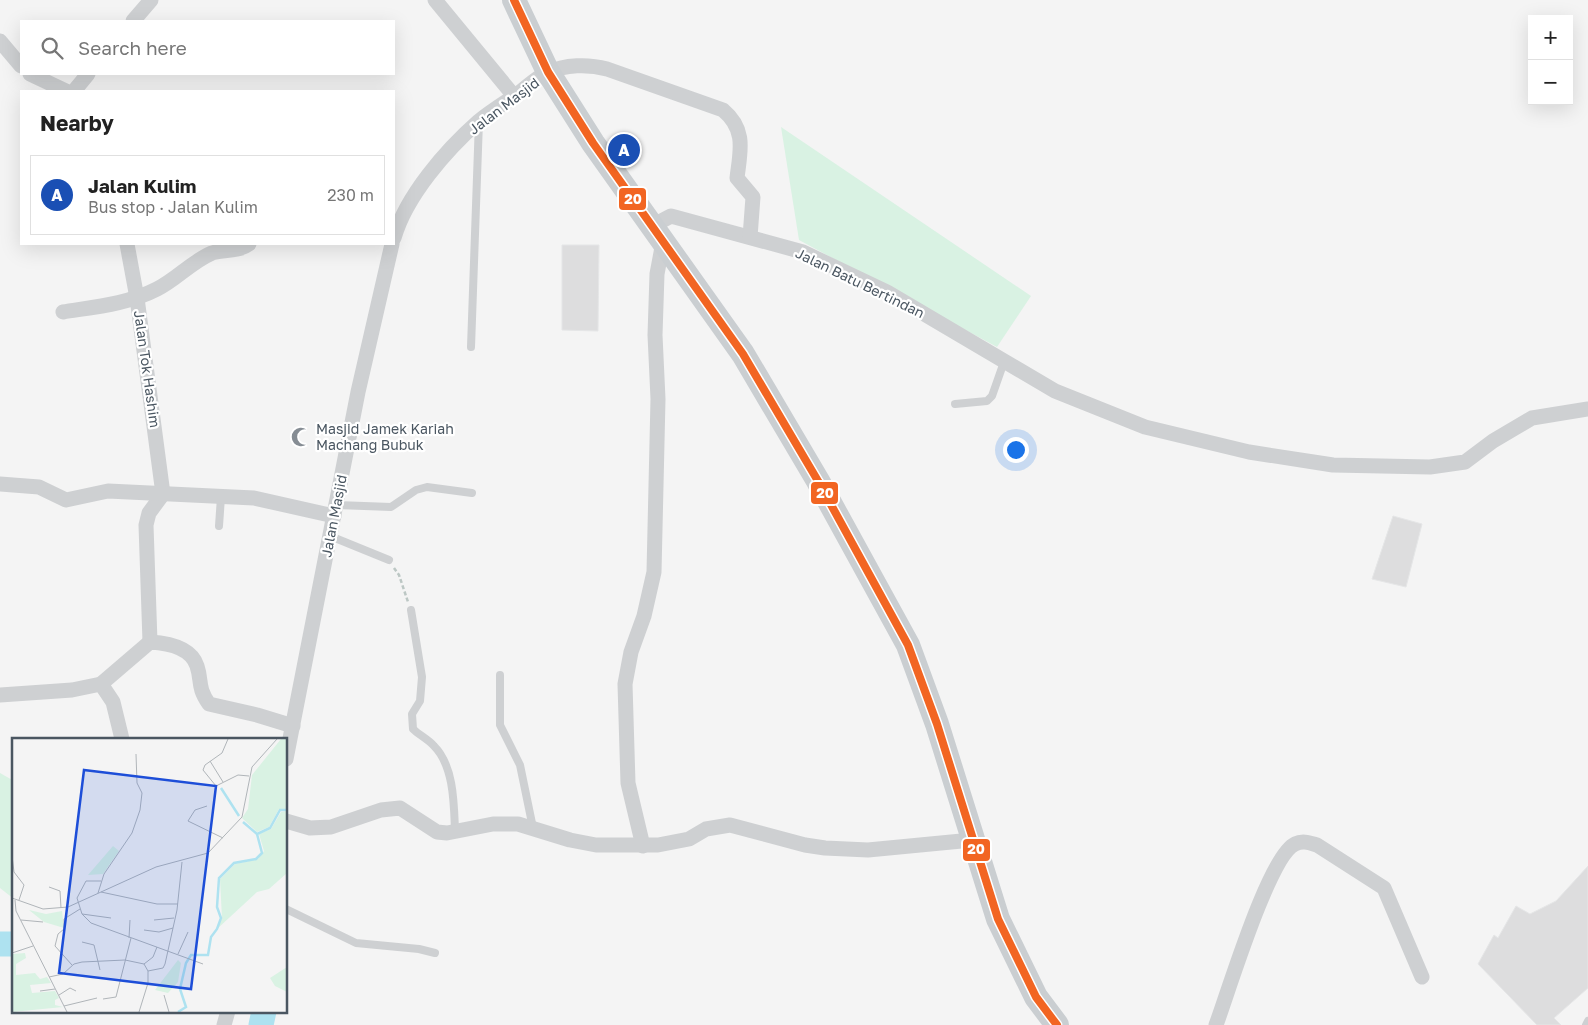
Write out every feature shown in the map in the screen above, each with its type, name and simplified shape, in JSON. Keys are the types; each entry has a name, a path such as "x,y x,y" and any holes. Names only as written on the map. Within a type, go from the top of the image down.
{"main road":[{"path":"514,0 548,72 593,143 742,354 781,418 908,645 937,724 998,919 1015,958 1036,997 1058,1025"}],"street":[{"path":"134,20 151,0"},
{"path":"435,0 514,96"},
{"path":"0,41 20,65"},
{"path":"548,72 580,65 593,65 723,110 732,118 742,149 737,178 753,197 750,237"},
{"name":"Jalan Masjid","path":"395,234 397,226 413,198 436,166 479,121 548,72"},
{"path":"32,75 64,90"},
{"path":"75,90 87,75"},
{"name":"Jalan Batu Bertindan","path":"657,234 670,216 750,237 811,256 887,292 1004,359 1055,391 1145,427 1249,452 1333,465 1430,467 1465,462 1532,418 1588,409"},
{"path":"643,846 628,783 625,684 631,652 644,616 654,572 658,399 654,335 657,234"},
{"name":"Jalan Tok Hashim","path":"127,245 137,298 163,494"},
{"path":"63,312 137,298 162,287 190,266 214,253 248,245"},
{"name":"Jalan Masjid","path":"288,750 358,392 392,245"},
{"path":"0,484 39,487 66,500 108,491 254,498 335,510"},
{"path":"150,642 146,525 149,513 163,494"},
{"path":"0,695 72,690 101,684 150,642 170,643 188,654 198,667 199,686 208,704 257,714 293,726"},
{"path":"101,684 113,702 122,738"},
{"path":"288,822 310,828 331,827 381,810 400,808 437,832 455,831 493,824 518,824 570,840 596,845 643,846 689,838 706,829 730,825 805,845 826,848 868,850 972,840"},
{"path":"1216,1025 1263,893 1285,853 1294,844 1306,842 1317,845 1384,888 1422,977"},
{"path":"224,1025 228,1012"}],"lane":[{"path":"471,347 479,121"},
{"path":"955,404 987,401 992,396 1004,359"},
{"path":"335,510 391,507 416,490 427,487 472,493"},
{"path":"219,526 221,497"},
{"path":"330,536 389,560"},
{"path":"411,610 422,677 420,701 412,714 413,729 434,745 446,762 454,804 455,831"},
{"path":"500,675 500,725 520,765 533,828"},
{"path":"288,910 356,943 420,949 435,953"},
{"path":"1586,1025 1588,1021"}],"path":[{"path":"389,560 399,575 411,610"}],"green space":[{"path":"781,127 1031,296 997,347 799,240"},
{"path":"0,773 12,780 12,897 0,888"}],"building":[{"path":"562,245 599,245 598,331 562,330"},
{"path":"1393,516 1422,524 1406,587 1372,579"},
{"path":"1588,866 1588,988 1554,1018 1561,1025 1537,1025 1478,964 1494,935 1498,938 1516,906 1530,914 1556,901"}],"waterway":[{"path":"0,944 12,944"},
{"path":"261,1025 264,1012"}],"transit line":[{"name":"20","path":"514,0 548,72 593,143 743,354 818,481 908,645 937,724 998,919 1036,997 1057,1025"}],"place":[{"name":"Jalan Kulim","path":"624,150"},
{"name":"Masjid Jamek Kariah Machang Bubuk","path":"301,437"}]}
